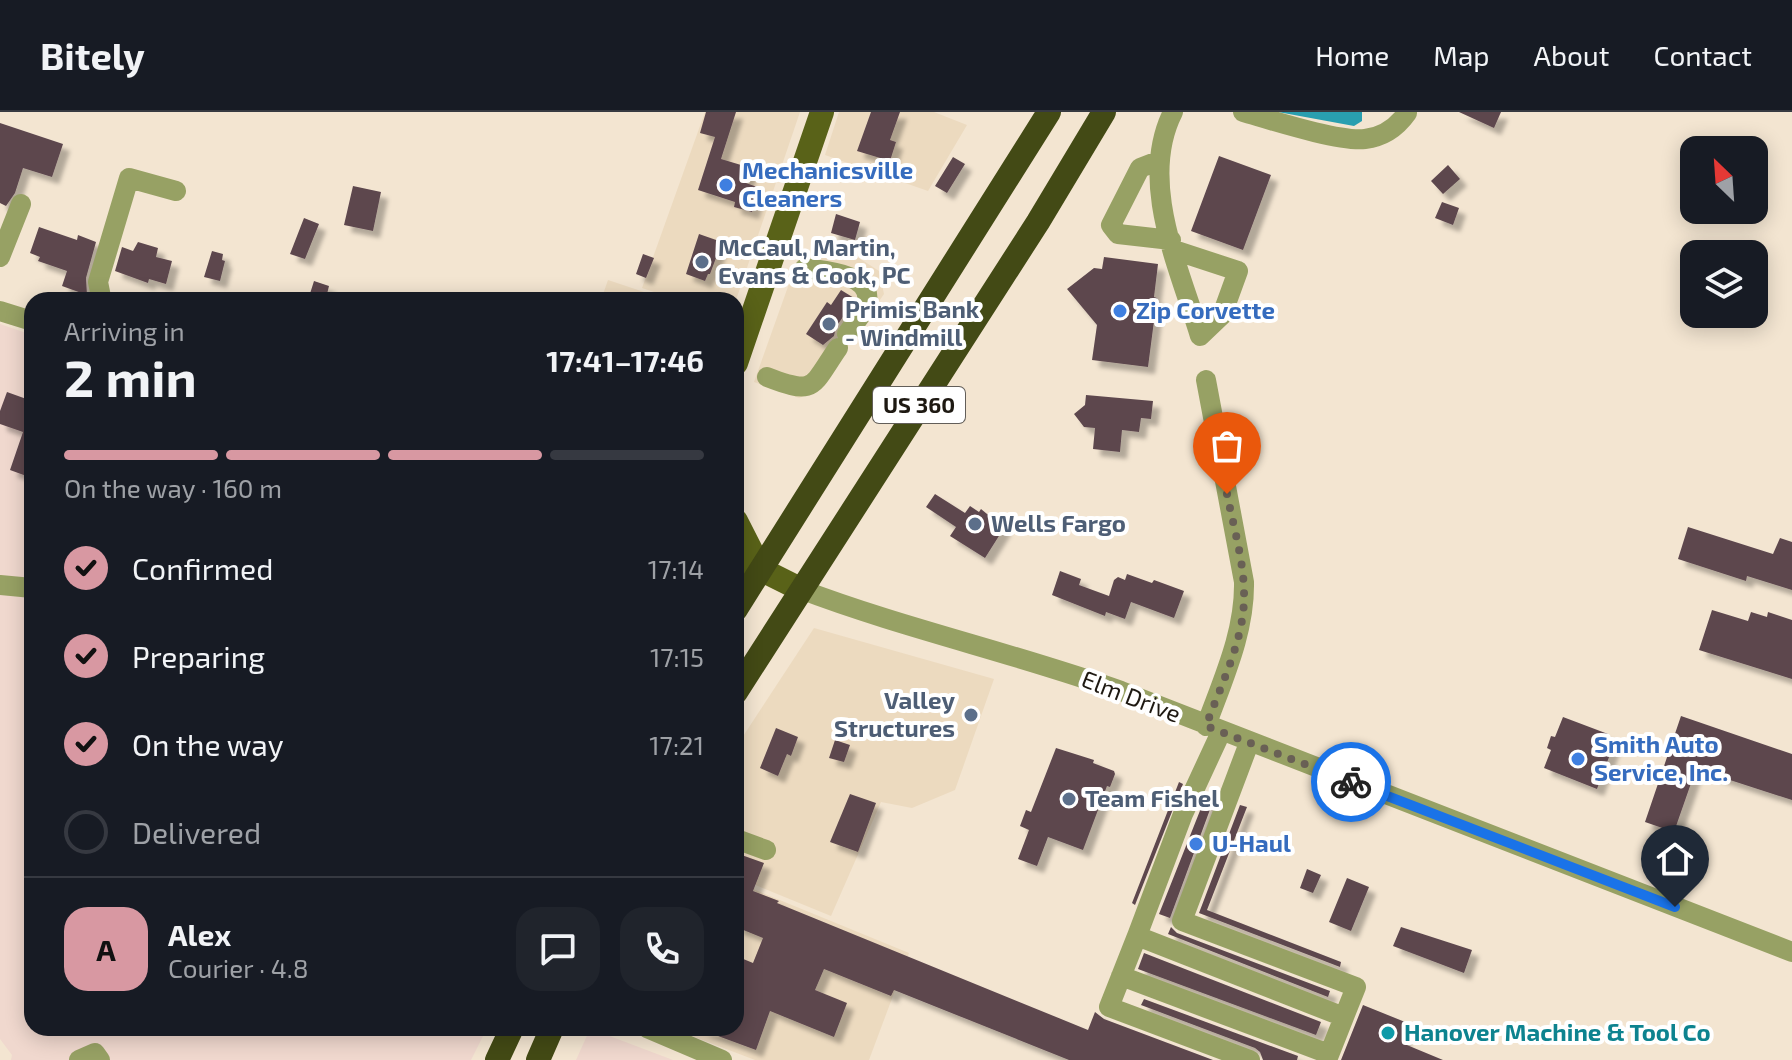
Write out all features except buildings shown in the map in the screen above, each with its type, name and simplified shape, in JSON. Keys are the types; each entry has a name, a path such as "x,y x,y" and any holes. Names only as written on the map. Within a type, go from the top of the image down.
{"highway":[{"name":"US 360","path":"744,595 1049,112"},
{"name":"US 360","path":"744,679 1038,222 1104,112"},
{"path":"497,1060 508,1036"},
{"path":"538,1060 548,1036"}],"main road":[{"path":"744,340 822,112"},
{"path":"744,537 760,568"},
{"name":"Elm Drive","path":"744,561 800,589"}],"street":[{"path":"1158,161 1140,168 1111,225 1118,234 1172,245 1238,271 1222,315 1200,336 1172,245 1161,206 1158,184 1161,143 1173,112"},
{"path":"1243,112 1351,139 1379,135 1392,129 1407,113"},
{"path":"102,292 98,282 129,178 176,191"},
{"path":"0,257 21,204"},
{"path":"767,377 796,388 808,386 867,299 866,290 853,278 805,268"},
{"path":"0,312 24,319"},
{"path":"1206,380 1244,582 1244,603 1214,729 1109,1007 1250,1060"},
{"path":"0,585 24,587"},
{"name":"Elm Drive","path":"800,589 885,620 1051,666 1792,952"},
{"path":"1121,976 1328,1057 1356,987 1182,921 1249,743"},
{"path":"744,842 766,850"},
{"path":"1137,936 1344,1017"},
{"path":"666,1036 722,1060"},
{"path":"79,1060 95,1053 100,1060"}],"shaded area":[{"path":"705,112 800,112 739,292 654,292 642,288"},
{"path":"839,112 934,112 967,125 928,191 825,155"},
{"path":"824,250 859,258 879,271 884,294 817,391 799,398 754,382 800,253"},
{"path":"608,280 644,292 604,292"},
{"path":"0,324 24,332 24,1036 483,1036 471,1060 11,1060 12,1055 0,1039"},
{"path":"814,628 994,679 955,790 912,808 881,802 831,916 744,880 744,735"},
{"path":"744,885 909,953 869,1060 755,1060 692,1036 744,1036"},
{"path":"587,1036 610,1036 673,1060 576,1060"}],"water":[{"path":"1278,112 1362,112 1362,121 1354,126"}],"way so far":[{"path":"1227,494 1244,582 1244,603 1234,648 1206,726 1351,782"}],"place":[{"name":"Mechanicsville Cleaners","path":"726,185"},
{"name":"McCaul, Martin, Evans & Cook, PC","path":"702,262"},
{"name":"Zip Corvette","path":"1120,311"},
{"name":"Primis Bank - Windmill","path":"829,324"},
{"name":"Wells Fargo","path":"975,524"},
{"name":"Valley Structures","path":"971,715"},
{"name":"Smith Auto Service, Inc.","path":"1578,759"},
{"name":"Team Fishel","path":"1069,799"},
{"name":"U-Haul","path":"1196,844"},
{"name":"Hanover Machine & Tool Co","path":"1388,1033"}],"route":[{"path":"1351,782 1675,907"}]}
